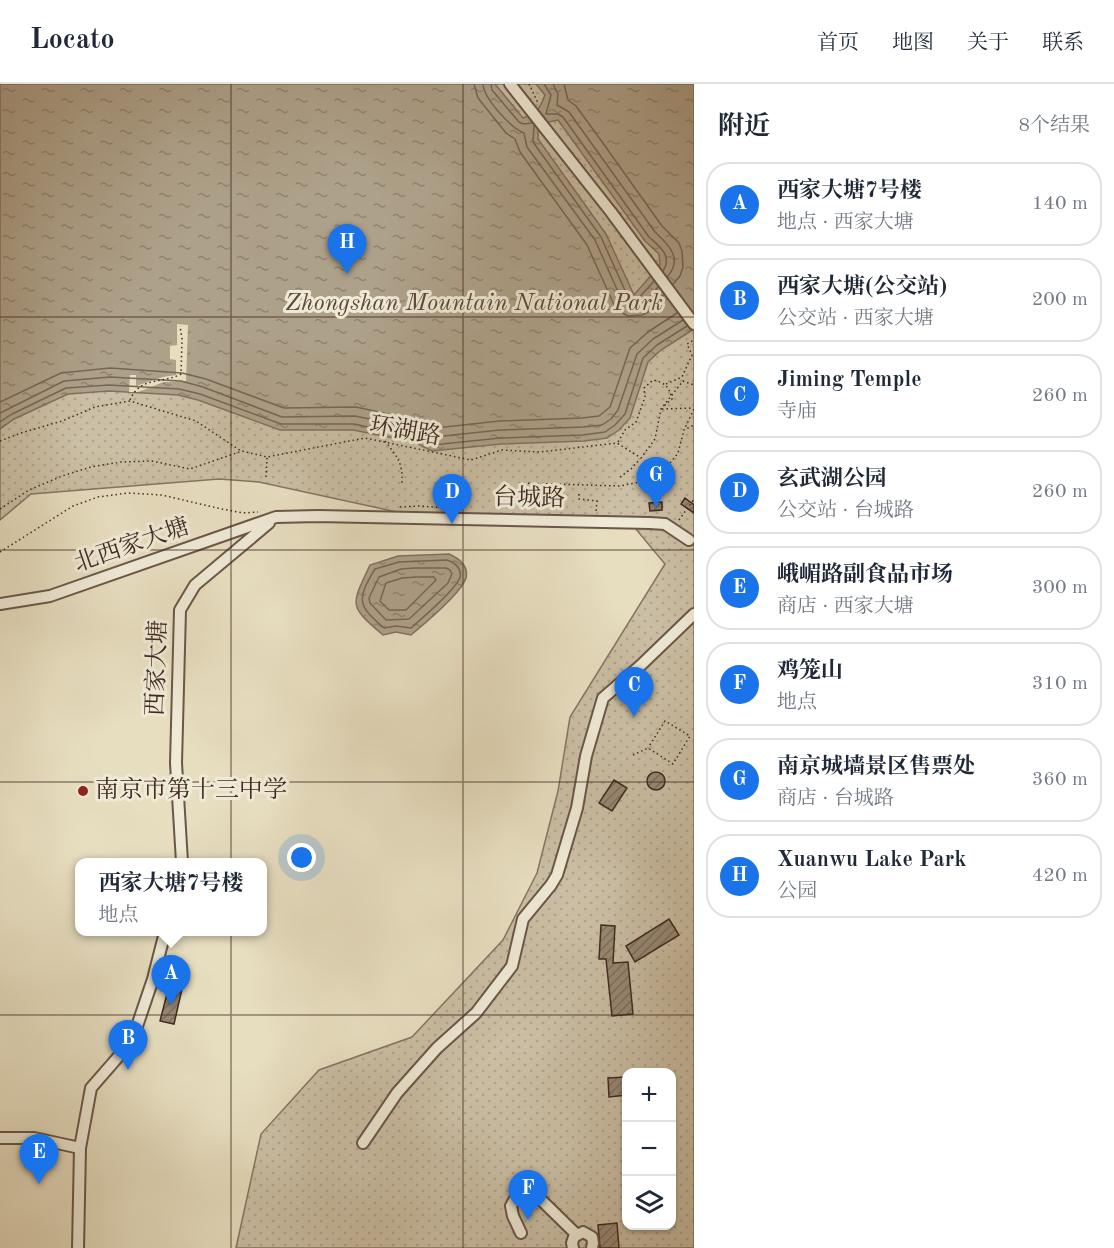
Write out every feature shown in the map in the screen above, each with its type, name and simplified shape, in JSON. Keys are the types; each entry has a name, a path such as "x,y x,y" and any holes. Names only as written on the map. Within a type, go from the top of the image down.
{"street":[{"path":"510,84 611,212 694,324"},
{"name":"台城路","path":"276,517 630,522 675,525"},
{"name":"北西家大塘","path":"0,604 50,596 276,517"},
{"name":"西家大塘","path":"182,858 176,763 180,610 195,585 276,517"},
{"path":"675,525 689,540"},
{"path":"363,1143 397,1093 437,1048 476,1013 513,966 523,919 557,875 577,808 586,756 603,698 694,614"},
{"path":"78,1248 80,1148 91,1088 132,1041 153,979 164,936"},
{"path":"0,1138 34,1137 80,1148"},
{"path":"521,1233 511,1206 519,1194 532,1191 576,1234"},
{"path":"573,1248 572,1240 576,1234 583,1232 589,1234 593,1240 592,1248"}],"path":[{"path":"130,401 134,392 141,387 181,374 180,326"},
{"path":"666,385 682,377 692,355 687,344 694,340"},
{"path":"620,477 632,469 641,458 655,439 661,409 672,399 670,389 666,385 653,380 644,388 645,397 636,422 625,430 617,443 641,458"},
{"path":"671,396 683,381 694,385"},
{"path":"0,441 62,421 95,407 130,401 196,420 242,451"},
{"path":"519,483 620,486 640,482 666,468 678,453 684,430 694,408 661,409"},
{"path":"684,430 694,425"},
{"name":"环湖路","path":"242,451 267,457 364,438 471,460 502,450 540,453 617,443"},
{"path":"384,441 403,469 402,483"},
{"path":"0,509 29,490 91,467 121,462 152,461 190,469 242,451"},
{"path":"266,477 267,457"},
{"path":"579,494 579,499 597,501 596,512"},
{"path":"675,525 694,499"},
{"path":"633,755 648,748 664,721 690,736"},
{"path":"648,748 673,764 690,736 694,734"}],"green space":[{"name":"Zhongshan Mountain National Park","path":"0,84 694,84 694,1248 236,1248 261,1134 319,1070 412,1037 503,940 537,873 558,791 570,717 665,564 630,522 452,524 259,482 219,479 31,494 0,520"}],"water":[{"path":"0,84 495,84 523,118 532,115 537,110 545,95 536,84 694,84 694,329 661,350 648,362 630,418 619,430 607,438 501,444 432,451 414,442 353,430 280,430 178,395 109,391 68,394 14,419 0,429","holes":["558,120 645,241 659,254 660,265 634,295 606,234 538,139 538,130 549,122"]},
{"path":"449,554 464,566 466,578 450,600 411,635 396,632 383,635 358,610 356,604 359,589 370,565 398,556"}],"pier":[{"path":"177,324 188,325 186,381 164,382 138,392 129,392 130,375 136,375 136,386 176,375 176,360 170,359 170,346 177,345"}],"building":[{"path":"685,498 694,505 694,513 681,504"},
{"path":"662,502 662,510 650,511 649,503"},
{"path":"656,772 662,775 665,781 662,787 656,790 650,787 647,781 650,775"},
{"path":"614,780 627,788 612,811 599,803"},
{"path":"669,919 679,935 635,962 626,946"},
{"path":"601,925 615,926 613,963 628,962 633,1014 612,1016 606,959 599,959"},
{"path":"169,986 182,989 174,1024 160,1021"},
{"path":"622,1077 622,1096 609,1097 608,1078"},
{"path":"617,1223 619,1248 600,1248 598,1225"}],"place":[{"name":"Xuanwu Lake Park","path":"347,274"},
{"name":"南京城墙景区售票处","path":"656,507"},
{"name":"玄武湖公园","path":"452,524"},
{"name":"Jiming Temple","path":"634,717"},
{"name":"南京市第十三中学","path":"83,791"},
{"name":"西家大塘7号楼","path":"171,1005"},
{"name":"西家大塘(公交站)","path":"128,1070"},
{"name":"峨嵋路副食品市场","path":"39,1184"},
{"name":"鸡笼山","path":"528,1220"}]}
